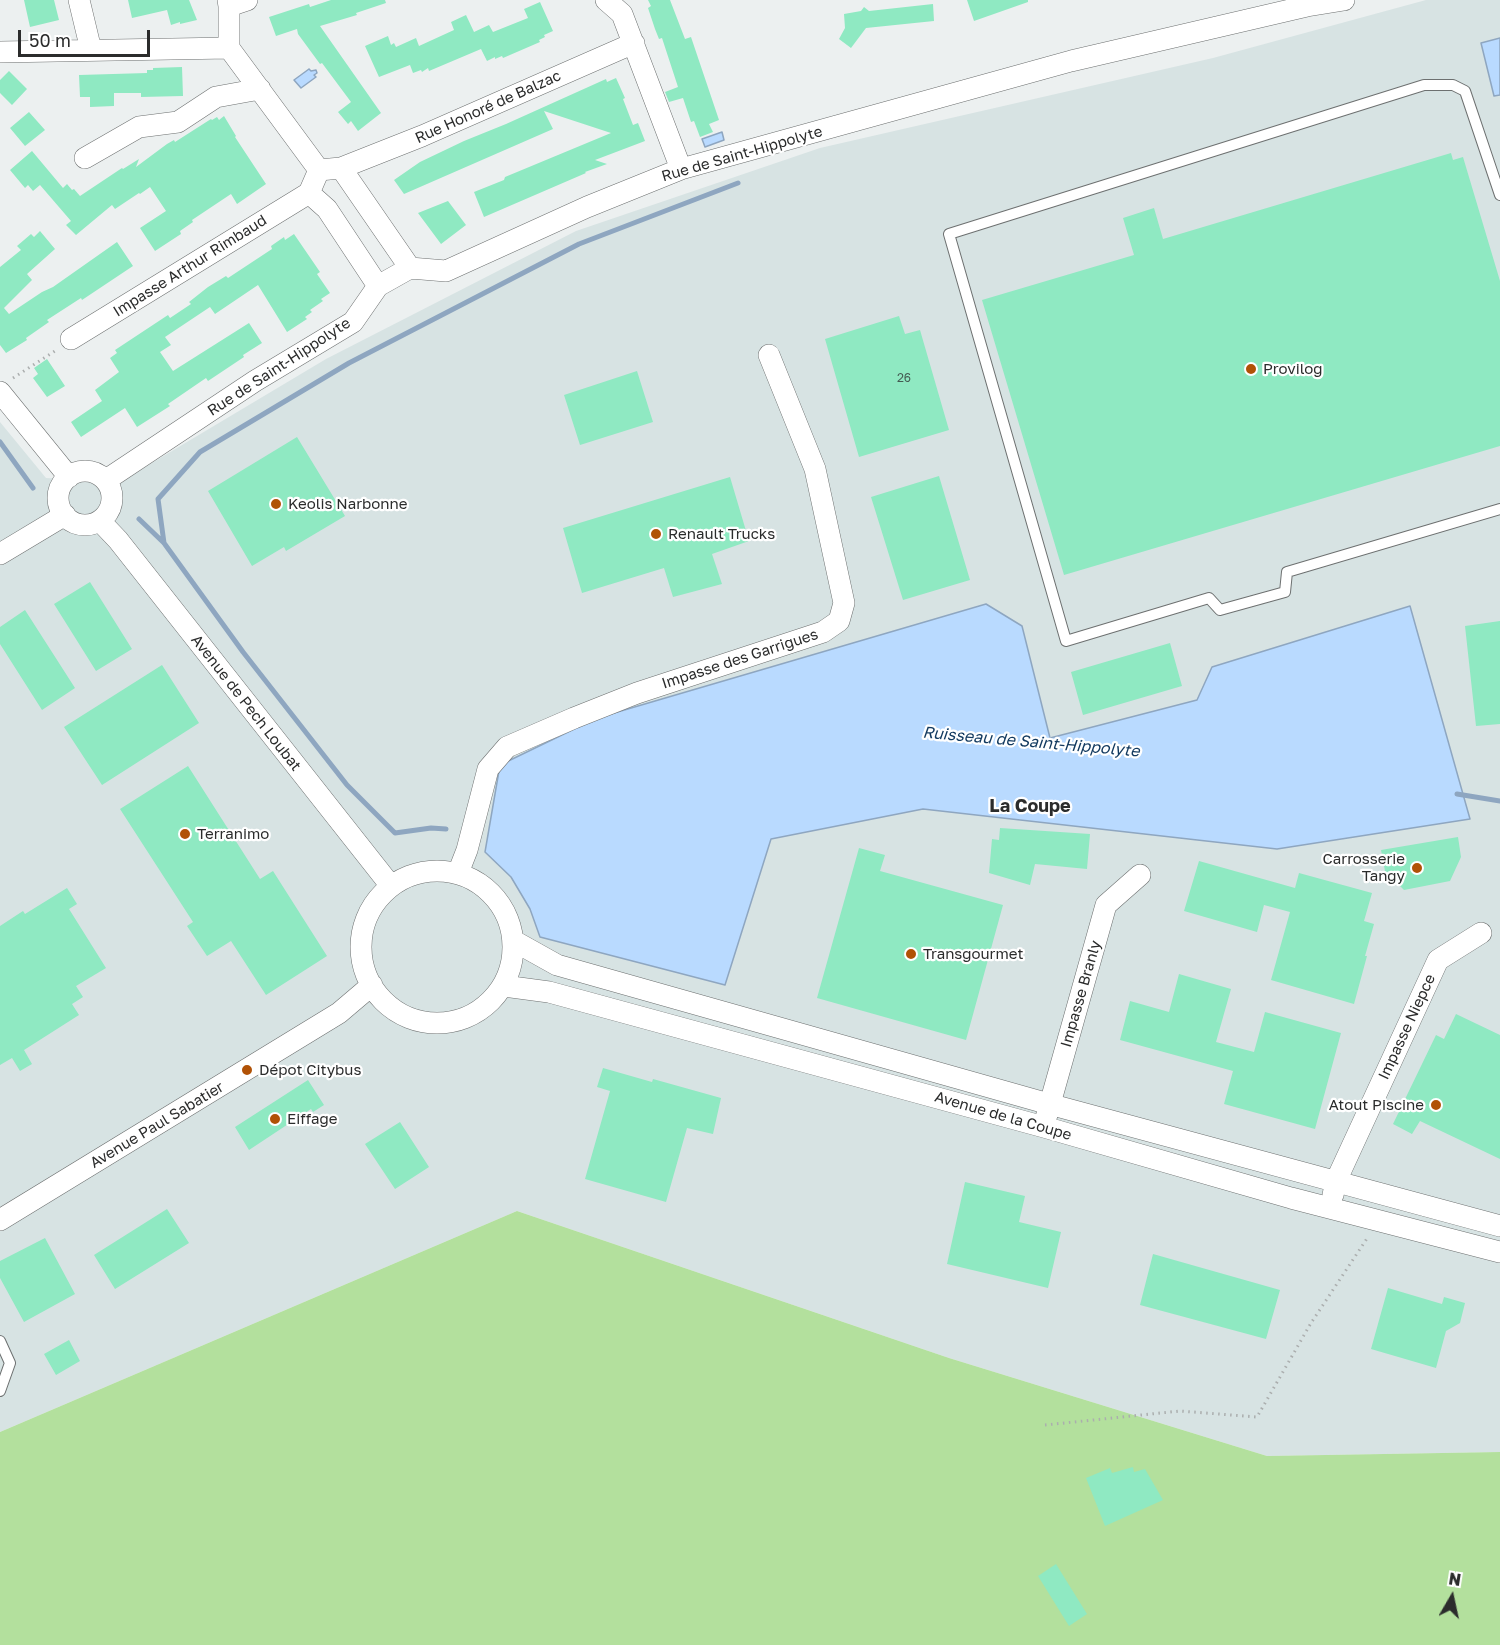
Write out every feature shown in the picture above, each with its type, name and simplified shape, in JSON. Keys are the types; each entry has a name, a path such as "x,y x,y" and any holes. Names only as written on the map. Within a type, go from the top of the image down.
{"street":[{"path":"79,0 90,50"},
{"path":"606,0 622,14 681,169"},
{"name":"Rue de Saint-Hippolyte","path":"106,480 255,381 353,322 378,286 410,268 446,271 587,207 681,169 1071,61 1307,6 1344,0"},
{"path":"235,2 229,48 319,170 309,193 327,209 378,286"},
{"name":"Rue Honoré de Balzac","path":"319,170 341,168 422,136 634,43"},
{"path":"0,52 229,48"},
{"path":"85,158 139,127 178,122 216,97 260,89"},
{"path":"341,168 410,268"},
{"name":"Impasse Arthur Rimbaud","path":"72,339 309,193"},
{"name":"Impasse des Garrigues","path":"458,873 467,850 488,769 507,747 637,693 823,632 839,621 844,603 815,469 769,355"},
{"path":"4,387 69,477"},
{"path":"84,471 99,475 106,480 112,497 111,506 100,521 85,525 78,524 65,515 60,508 59,500 63,483 69,477 84,471"},
{"path":"0,554 65,515"},
{"name":"Avenue de Pech Loubat","path":"100,521 118,540 391,886"},
{"path":"434,870 458,873 479,883 497,898 509,918 514,941 504,986 486,1006 464,1019 437,1023 411,1019 388,1005 372,985 363,965 361,943 365,921 376,902 391,886 411,875 434,870"},
{"name":"Impasse Branly","path":"1044,1127 1106,905 1140,874"},
{"name":"Impasse Niepce","path":"1329,1207 1336,1181 1438,960 1481,933"},
{"name":"Avenue de la Coupe","path":"514,941 557,965 1049,1104 1500,1226"},
{"name":"Avenue Paul Sabatier","path":"0,1220 339,1013 372,985"},
{"name":"Avenue de la Coupe","path":"504,986 549,992 1269,1191 1500,1252"}],"lane":[{"path":"1500,195 1465,91 1453,84 1424,85 949,234 1066,641 1209,597 1220,610 1285,592 1287,572 1500,509"},
{"path":"0,1341 10,1363 0,1391"}],"path":[{"path":"4,387 72,339"},
{"path":"1045,1425 1180,1411 1257,1417 1311,1323 1379,1220"}],"shaded area":[{"path":"1426,0 1500,0 1500,1452 1267,1456 949,1358 517,1211 0,1432 0,422 46,478 120,482 326,359 576,231 820,148 1213,58"}],"green space":[{"path":"517,1211 949,1358 1267,1456 1500,1452 1500,1645 0,1645 0,1432"}],"water":[{"path":"1500,38 1500,95 1494,96 1481,43"},
{"path":"309,69 316,70 317,73 314,75 316,77 301,88 294,80"},
{"path":"722,132 724,140 705,147 702,139"},
{"path":"986,604 1022,626 1050,738 1197,700 1212,667 1410,606 1470,819 1277,849 923,809 771,839 725,985 540,937 530,909 511,877 485,852 500,765 597,718"}],"building":[{"path":"24,0 54,0 59,20 30,27"},
{"path":"128,0 189,0 197,20 171,25 167,10 132,18"},
{"path":"331,0 385,0 386,3 320,26 381,113 358,131 351,121 348,124 338,112 351,102 322,63 320,64 298,34 297,29 276,36 269,17 309,4 310,7"},
{"path":"648,0 670,0 685,39 691,37 719,120 709,124 713,132 700,137 694,121 691,122 683,98 669,102 665,92 678,87 662,38 659,39 655,29 648,8 651,6"},
{"path":"967,0 1028,0 1028,2 974,21"},
{"path":"540,2 553,31 544,35 545,37 539,40 540,42 503,58 502,56 495,59 495,57 487,61 481,49 429,71 428,68 422,72 421,70 413,73 410,65 379,77 365,46 388,36 391,45 394,43 396,47 416,38 419,46 454,30 451,22 466,15 474,32 489,25 493,32 528,18 524,9"},
{"path":"933,4 934,21 866,28 851,48 839,39 845,28 844,14 861,11 864,7 869,11"},
{"path":"182,67 183,96 141,97 141,93 114,93 114,106 90,107 90,97 80,97 79,75 147,73 147,70 153,70 153,68"},
{"path":"9,71 27,89 12,105 0,93 0,80"},
{"path":"616,78 633,125 638,123 645,141 595,160 607,164 484,217 474,192 611,133 544,111 553,129 404,194 394,180 420,162 464,141 606,79 607,82"},
{"path":"29,112 45,130 25,146 10,128"},
{"path":"224,116 266,184 237,204 231,194 192,220 193,222 180,231 181,234 155,251 140,228 166,211 150,187 115,209 112,205 76,235 66,225 71,221 40,185 33,191 28,185 25,188 10,170 32,151 63,188 67,184 80,196 122,168 139,159 136,167 167,144 174,140 175,142 211,119 217,117 219,120"},
{"name":"Provilog","path":"1451,153 1453,160 1463,157 1500,281 1500,446 1064,575 982,300 1134,255 1123,218 1154,208 1163,239"},
{"path":"448,201 466,225 441,244 418,213"},
{"path":"40,231 55,249 27,274 32,280 4,308 9,314 53,287 117,242 133,266 47,320 49,322 26,338 27,340 6,353 0,345 0,267 21,250 17,246 31,234 34,237"},
{"path":"294,234 320,272 317,274 330,293 310,310 312,312 305,317 307,319 287,332 258,285 215,314 210,307 165,337 171,345 160,352 173,371 249,323 262,343 208,381 206,378 168,404 170,406 137,427 125,408 81,437 71,422 102,401 95,390 119,372 110,358 117,353 115,350 168,315 170,318 191,304 189,302 208,287 226,276 228,278 272,249 271,246 284,237 285,240"},
{"path":"899,316 905,334 920,330 949,430 859,457 825,339"},
{"path":"47,359 65,386 47,397 33,378 38,374 34,368"},
{"path":"637,371 653,422 580,445 564,395"},
{"name":"Keolis Narbonne","path":"297,437 345,516 286,551 284,547 252,566 208,491"},
{"path":"939,476 970,580 903,600 871,497"},
{"name":"Renault Trucks","path":"730,477 749,541 712,554 722,584 673,597 664,568 582,593 563,528"},
{"path":"90,582 132,649 96,671 54,604"},
{"path":"25,610 75,688 42,710 0,644 0,627"},
{"path":"1500,621 1500,724 1476,726 1465,626"},
{"path":"1170,643 1182,686 1083,715 1071,672"},
{"path":"162,665 199,723 102,785 64,727"},
{"path":"188,766 260,879 273,871 327,956 266,995 231,941 207,956 187,926 193,922 120,809"},
{"path":"1000,828 1090,834 1087,869 1035,864 1030,885 989,873 992,839 999,840"},
{"path":"1458,837 1461,857 1450,881 1404,890 1385,871 1381,850"},
{"path":"859,848 885,855 880,871 1003,905 966,1040 817,998"},
{"path":"1199,861 1295,888 1299,873 1372,893 1364,921 1374,924 1354,1004 1271,980 1290,912 1264,905 1257,932 1184,911"},
{"path":"67,888 77,904 69,909 106,968 76,986 83,997 72,1004 79,1015 24,1050 32,1064 20,1071 12,1058 0,1065 0,926 23,911 25,914"},
{"path":"1179,974 1231,989 1216,1042 1254,1052 1265,1012 1341,1033 1315,1129 1224,1104 1233,1071 1120,1040 1130,1001 1169,1012"},
{"path":"1456,1014 1500,1035 1500,1159 1420,1121 1412,1134 1393,1124 1436,1035 1444,1039"},
{"path":"603,1068 721,1098 713,1134 687,1128 666,1202 585,1179 610,1091 597,1087"},
{"path":"308,1080 324,1105 313,1112 311,1109 249,1150 235,1127"},
{"path":"400,1122 429,1167 395,1189 365,1144"},
{"path":"965,1182 1025,1196 1019,1222 1061,1232 1048,1288 947,1264"},
{"path":"167,1209 189,1243 115,1289 94,1255"},
{"path":"45,1238 75,1294 24,1322 0,1278 0,1261"},
{"path":"1153,1254 1280,1290 1266,1339 1140,1305"},
{"path":"1388,1288 1442,1304 1444,1297 1465,1303 1460,1323 1446,1331 1436,1368 1371,1349"},
{"path":"69,1340 80,1361 56,1375 44,1354"},
{"path":"1133,1467 1134,1472 1145,1469 1163,1500 1105,1526 1086,1478 1110,1468 1112,1473"},
{"path":"1056,1564 1087,1614 1069,1626 1038,1576"}],"waterway":[{"path":"164,543 158,499 200,452 349,363 579,244 738,183"},
{"path":"0,442 33,488"},
{"path":"139,519 164,543 243,652 347,785 395,833 431,828 446,829"},
{"name":"Ruisseau de Saint-Hippolyte","path":"1457,794 1500,801"}],"place":[{"name":"Provilog","path":"1251,369"},
{"name":"Keolis Narbonne","path":"276,504"},
{"name":"Renault Trucks","path":"656,534"},
{"name":"Terranimo","path":"185,834"},
{"name":"Carrosserie Tangy","path":"1417,868"},
{"name":"Transgourmet","path":"911,954"},
{"name":"Dépot Citybus","path":"247,1070"},
{"name":"Atout Piscine","path":"1436,1105"},
{"name":"Eiffage","path":"275,1119"}],"district":[{"name":"La Coupe","path":"1030,806"}]}
